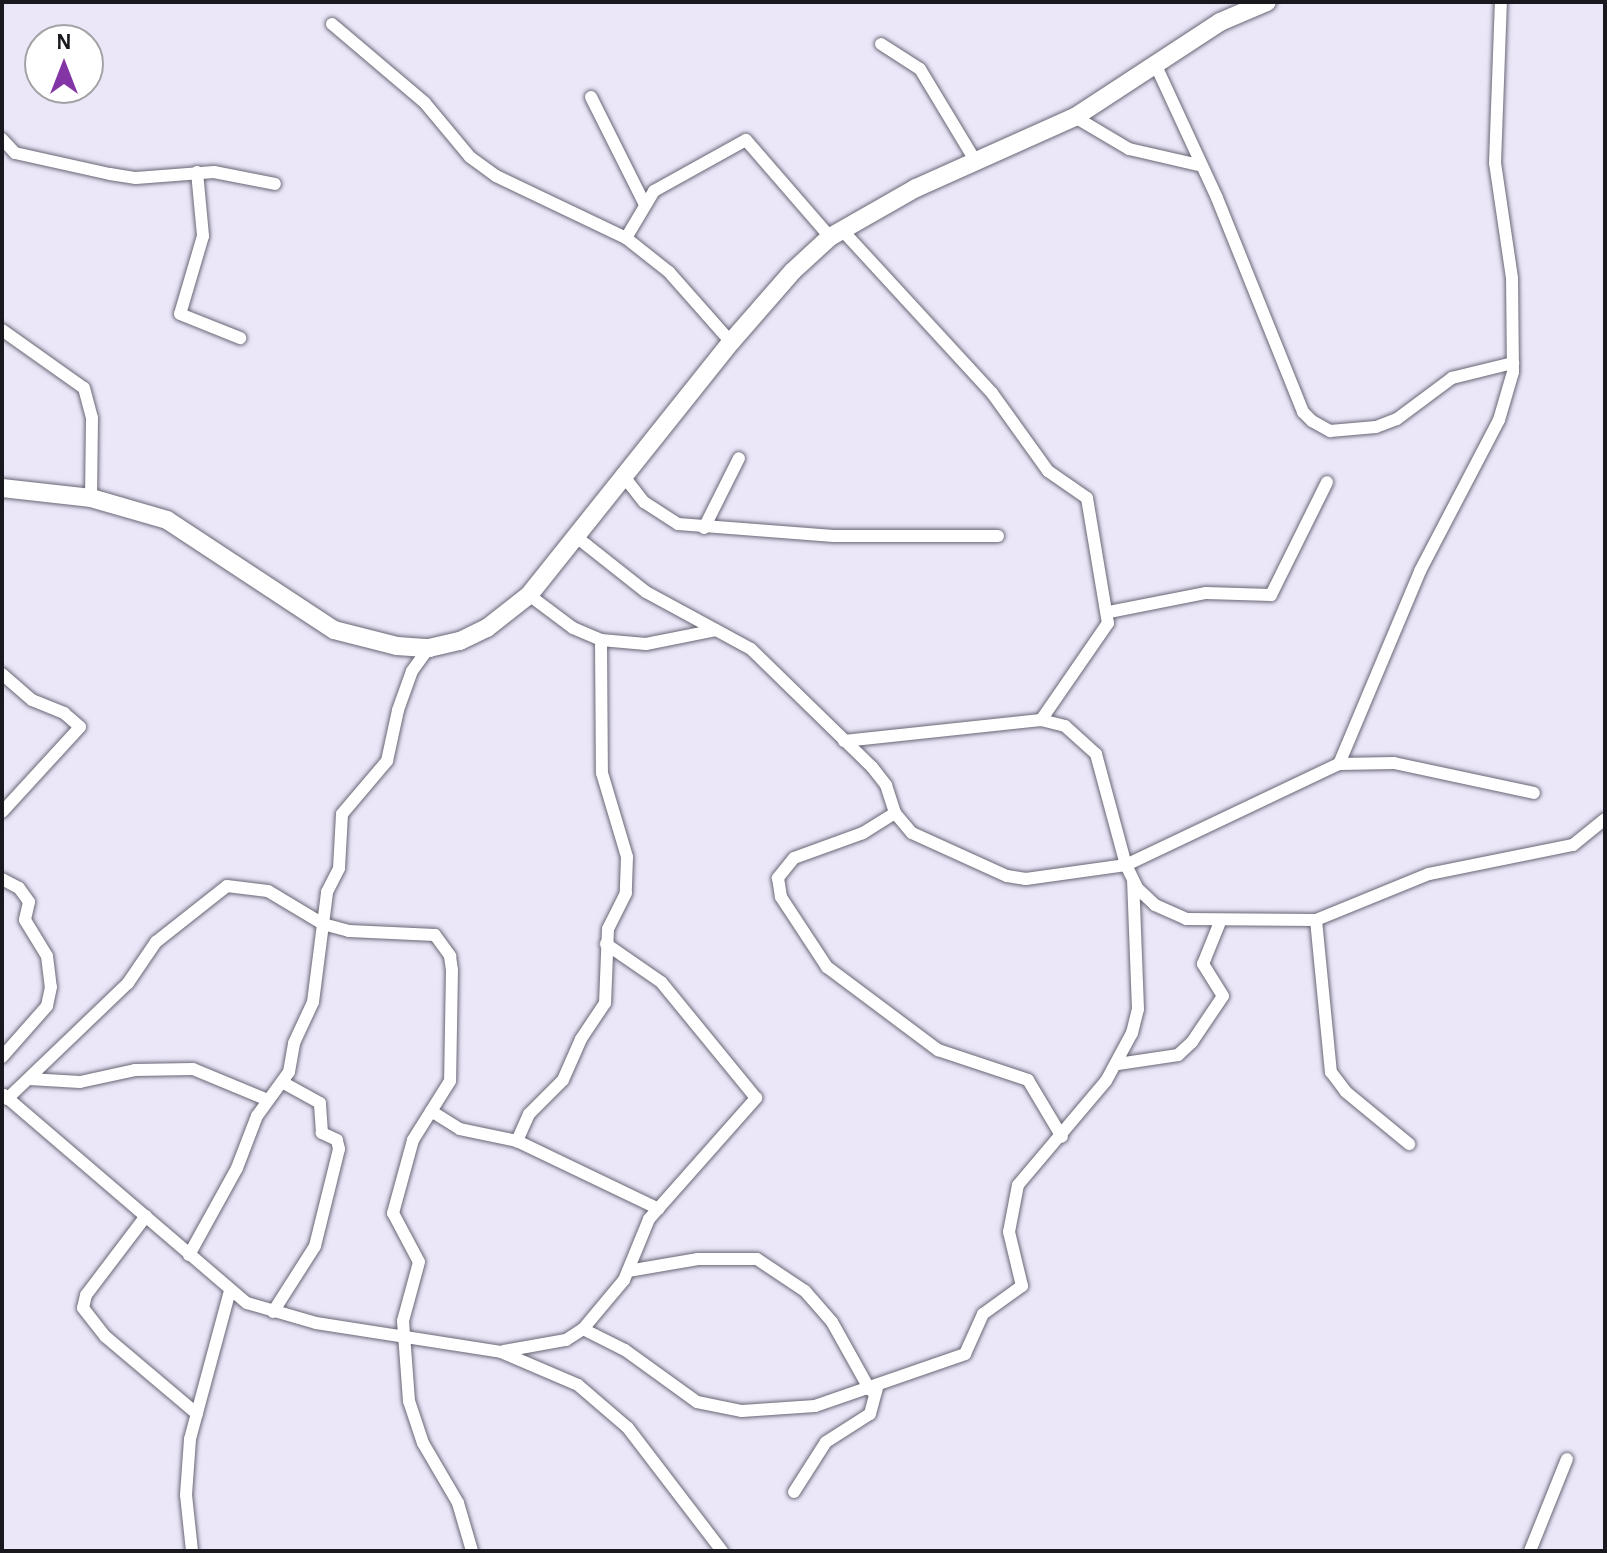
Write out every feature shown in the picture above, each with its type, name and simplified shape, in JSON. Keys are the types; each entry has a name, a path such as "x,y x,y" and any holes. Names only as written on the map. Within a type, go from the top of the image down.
{"main road":[{"path":"2,488 91,498 167,520 334,630 429,648 487,628 529,595 579,539 622,474 731,342 793,271 837,234 976,162 1075,117 1157,68 1220,22 1267,2"}],"street":[{"path":"1339,764 1420,571 1499,420 1513,363 1512,278 1495,163 1501,2"},
{"path":"332,24 425,103 470,157 496,176 626,238 669,272 731,342"},
{"path":"881,44 920,69 976,162"},
{"path":"1157,68 1303,412 1312,421 1330,431 1376,427 1397,419 1452,378 1513,363"},
{"path":"591,97 644,203"},
{"path":"1075,117 1129,149 1199,165"},
{"path":"2,139 15,153 110,174 136,178 197,172 275,184"},
{"path":"626,238 644,203 654,191 746,140 992,393 1048,471 1077,486 1087,498 1109,612 1101,636 1041,720"},
{"path":"197,172 203,236 180,314 240,338"},
{"path":"2,330 84,388 92,418 91,498"},
{"path":"704,528 739,458"},
{"path":"622,474 668,521 704,528 834,536 998,536"},
{"path":"1109,612 1206,593 1271,595 1327,482"},
{"path":"579,539 646,592 751,649 886,785 895,813 923,840 1016,878 1126,865 1339,764 1394,763 1534,793"},
{"path":"529,595 573,628 601,640 646,644 716,630"},
{"path":"517,1141 529,1114 563,1080 581,1039 605,1003 606,944 626,893 628,869 602,773 601,640"},
{"path":"189,1255 268,1100 282,1082 313,1002 327,892 339,868 342,814 387,761 398,710 412,671 429,648"},
{"path":"2,674 32,700 64,713 80,727 2,812"},
{"path":"844,741 1041,720 1065,726 1096,754 1126,865 1143,896 1168,913 1220,922 1316,920 1429,874 1573,845 1605,819"},
{"path":"895,813 863,833 794,858 778,878 781,897 827,967 938,1050 1028,1080 1062,1137"},
{"path":"2,879 26,897 25,920 47,956 51,987 47,1006 2,1057"},
{"path":"583,1329 625,1350 697,1402 719,1409 815,1406 873,1389 965,1354 983,1314 1022,1286 1010,1246 1013,1199 1035,1159 1062,1137 1118,1064 1138,1009 1133,880"},
{"path":"472,1551 458,1503 415,1422 404,1339 403,1321 419,1262 396,1222 393,1204 413,1140 450,1081 452,970 444,945 435,935 420,931 361,933 323,924 268,891 227,886 156,942 128,983 29,1079 5,1096 230,1291 273,1312 404,1339 501,1352 578,1385 628,1428 722,1551"},
{"path":"1316,920 1323,1032 1331,1072 1346,1092 1409,1144"},
{"path":"1118,1064 1178,1055 1192,1042 1223,996 1203,964 1220,922"},
{"path":"501,1352 566,1340 583,1329 628,1271 649,1219 756,1098 661,982 606,944"},
{"path":"29,1079 80,1082 135,1070 193,1069 268,1100"},
{"path":"273,1312 315,1246 339,1149 337,1140 322,1133 320,1103 282,1082"},
{"path":"431,1111 460,1129 517,1141 659,1209"},
{"path":"146,1216 86,1295 83,1308 106,1337 197,1414"},
{"path":"628,1271 698,1259 757,1259 805,1291 832,1322 873,1389 870,1414 826,1442 794,1492"},
{"path":"192,1551 187,1473 197,1414 230,1291"},
{"path":"1530,1551 1567,1459"}]}
